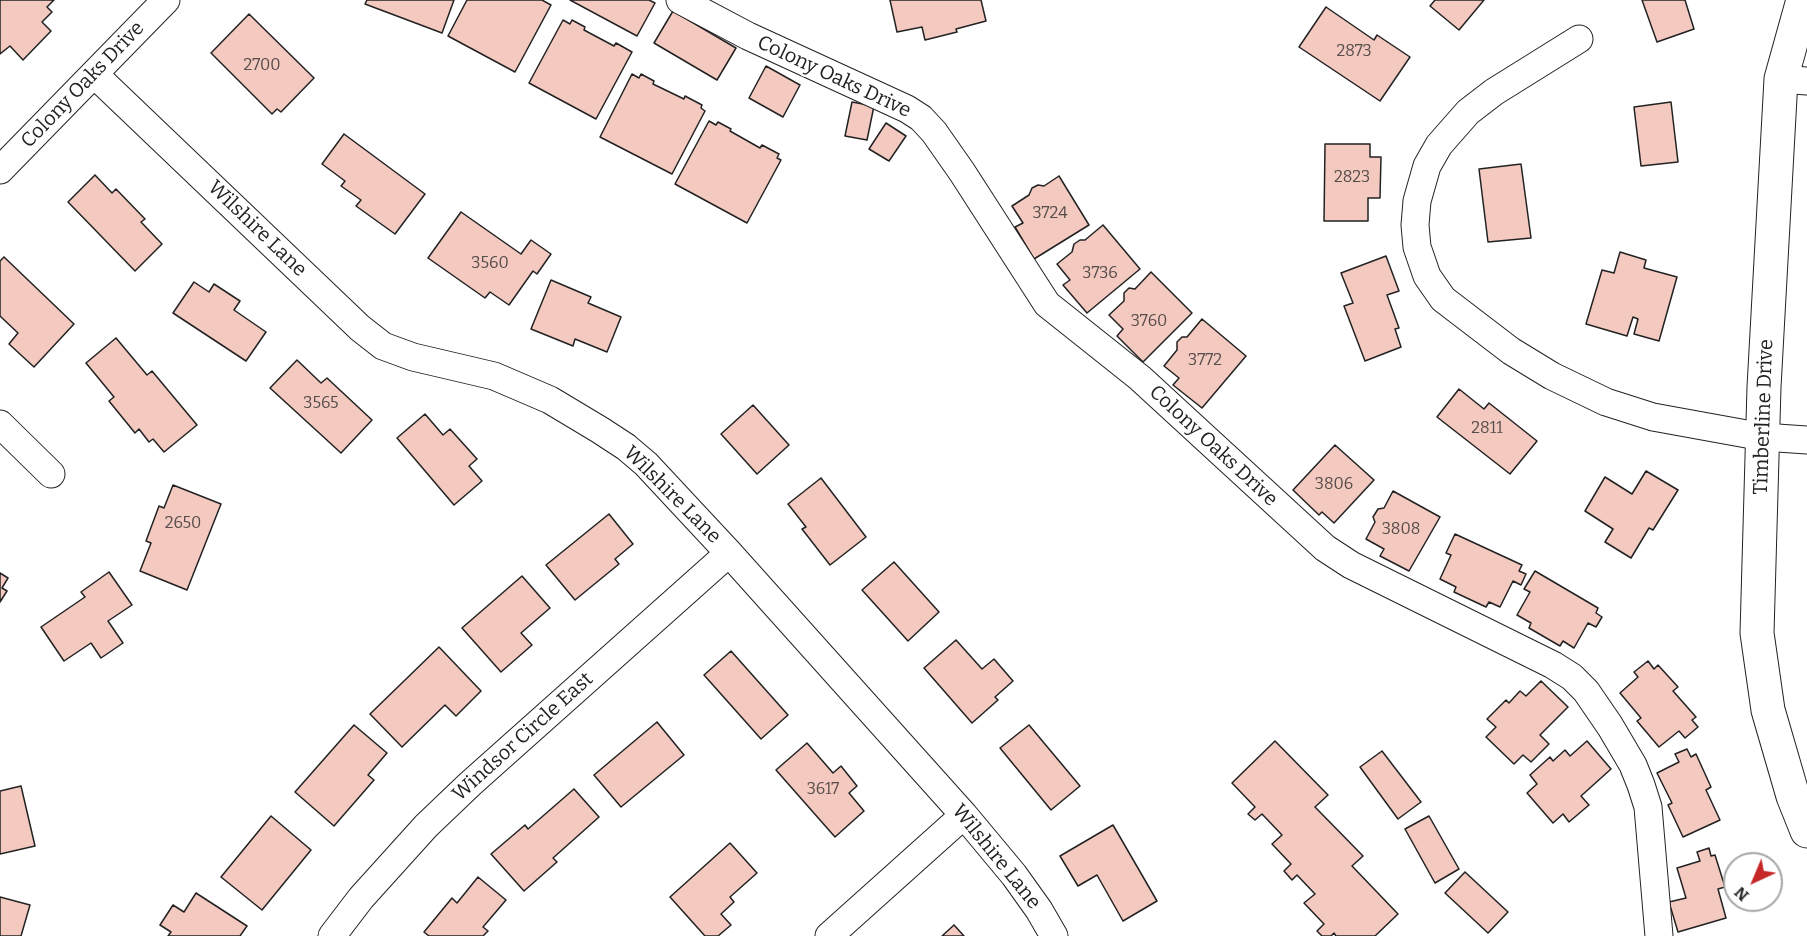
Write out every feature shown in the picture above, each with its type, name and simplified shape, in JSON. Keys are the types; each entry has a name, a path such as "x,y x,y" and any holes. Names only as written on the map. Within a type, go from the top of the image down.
{"street":[{"name":"Colony Oaks Drive","path":"0,170 166,0"},
{"name":"Colony Oaks Drive","path":"680,0 748,36 907,109 921,118 934,132 962,172 1047,304 1140,378 1325,548 1351,565 1553,665 1572,677 1586,691 1610,726 1633,765 1641,785 1648,807 1651,829 1659,936"},
{"name":"Timberline Drive","path":"1803,0 1763,437 1757,633 1768,710 1793,796 1807,831"},
{"path":"1579,39 1485,99 1453,127 1439,145 1427,166 1417,201 1415,225 1417,247 1427,276 1443,299 1511,351 1544,371 1606,402 1653,417 1763,437 1807,440"},
{"name":"Wilshire Lane","path":"94,74 383,346 404,354 503,380 550,400 626,447 646,464 964,815 1014,875 1039,909 1054,936"},
{"path":"0,424 51,474"},
{"name":"Windsor Circle East","path":"332,936 361,898 434,819 729,553"},
{"path":"829,936 964,815"}],"building":[{"path":"0,0 54,0 47,7 52,12 42,22 51,31 23,60 10,46 0,54"},
{"path":"367,0 454,0 442,33 365,4"},
{"path":"467,0 542,0 551,5 515,72 448,36"},
{"path":"570,0 649,0 655,3 637,36"},
{"path":"890,0 981,0 986,21 956,29 957,32 925,40 922,27 897,32"},
{"path":"1435,0 1484,0 1459,30 1430,6"},
{"path":"1642,0 1685,0 1694,29 1657,42"},
{"path":"1326,7 1374,40 1377,35 1410,57 1380,101 1299,47"},
{"path":"673,11 736,48 717,80 654,43"},
{"path":"249,14 314,78 281,112 277,109 272,114 211,53"},
{"path":"563,20 570,24 572,20 585,27 584,30 614,46 616,43 632,52 596,119 529,83"},
{"path":"766,66 800,85 783,117 749,98"},
{"path":"632,74 639,78 641,74 654,81 653,84 684,99 685,96 702,105 701,108 705,111 672,174 600,137"},
{"path":"852,102 874,106 867,140 845,136"},
{"path":"1671,102 1678,162 1641,166 1634,107"},
{"path":"709,121 716,125 718,122 760,148 762,145 779,154 777,158 781,160 747,223 675,184"},
{"path":"886,123 906,136 889,161 869,149"},
{"path":"344,134 425,194 395,234 356,206 361,200 341,186 345,181 322,164"},
{"path":"1325,144 1370,144 1370,157 1381,157 1380,198 1368,198 1368,221 1324,221"},
{"path":"1521,164 1531,238 1488,242 1479,169"},
{"path":"95,175 112,193 116,189 145,219 141,222 162,244 135,271 68,202"},
{"path":"1059,176 1089,225 1034,259 1015,227 1023,223 1012,206 1029,195 1032,188 1038,185 1044,186"},
{"path":"461,212 521,254 531,240 551,254 537,274 533,271 509,305 490,292 485,298 428,258"},
{"path":"1103,225 1140,269 1087,313 1063,285 1070,280 1057,264 1072,252 1074,244 1085,240"},
{"path":"1620,252 1646,260 1644,268 1677,277 1659,341 1634,334 1638,319 1633,317 1627,336 1586,324 1602,270 1614,273"},
{"path":"1386,256 1399,291 1387,295 1399,328 1395,329 1401,347 1365,361 1344,306 1353,303 1341,273"},
{"path":"4,257 74,324 34,367 9,344 18,333 0,316 0,261"},
{"path":"1151,272 1192,313 1143,362 1117,336 1123,329 1109,315 1124,301 1124,293 1129,288 1135,289"},
{"path":"551,280 591,297 588,303 621,317 607,352 575,339 573,346 531,329"},
{"path":"194,282 209,292 214,284 240,301 234,310 266,332 246,361 173,313"},
{"path":"1202,319 1246,356 1202,408 1173,385 1179,378 1164,366 1177,350 1177,342 1182,337 1187,337"},
{"path":"116,338 147,375 152,371 197,425 164,452 153,439 149,442 139,429 135,433 109,401 114,397 86,363"},
{"path":"297,360 321,383 327,378 372,420 341,453 270,388"},
{"path":"1459,389 1484,409 1489,403 1537,441 1510,474 1437,417"},
{"path":"753,405 789,445 757,474 721,434"},
{"path":"425,414 443,435 450,429 477,459 469,466 482,481 454,505 397,438"},
{"path":"1335,445 1374,480 1334,523 1322,512 1319,515 1293,490"},
{"path":"1646,471 1678,490 1653,530 1649,528 1631,558 1605,542 1613,529 1585,511 1605,477 1632,494"},
{"path":"821,478 866,537 830,565 802,529 806,527 788,504"},
{"path":"173,485 221,504 187,590 140,571 151,543 146,541 159,506 164,508"},
{"path":"1393,491 1440,517 1409,571 1380,556 1384,549 1366,539 1375,522 1373,517 1378,509 1384,508"},
{"path":"609,514 633,544 615,559 619,564 575,600 546,565"},
{"path":"1455,534 1522,565 1519,571 1526,574 1521,585 1513,581 1500,607 1489,602 1486,607 1454,592 1456,587 1440,579 1451,555 1446,553"},
{"path":"894,562 939,612 908,641 862,590"},
{"path":"1535,571 1598,608 1596,613 1602,617 1596,627 1588,623 1574,648 1563,641 1560,646 1529,628 1531,623 1517,615 1530,592 1524,589"},
{"path":"109,572 132,605 108,621 123,643 101,658 91,643 64,661 41,627 85,597 81,592"},
{"path":"0,573 8,578 2,588 7,591 0,602"},
{"path":"522,576 550,608 521,633 532,645 501,672 462,628"},
{"path":"956,640 982,669 994,659 1013,681 995,697 998,700 972,723 924,668"},
{"path":"439,647 481,691 456,716 445,705 402,747 370,714"},
{"path":"731,651 788,715 761,739 704,675"},
{"path":"1648,661 1654,669 1658,665 1678,687 1673,691 1696,717 1692,720 1698,727 1685,738 1679,731 1659,747 1637,721 1641,718 1620,693 1638,677 1634,672"},
{"path":"1541,681 1568,707 1540,735 1549,744 1531,762 1523,755 1514,764 1486,737 1496,727 1487,719 1506,700 1509,703 1520,691 1526,696"},
{"path":"657,722 684,755 621,807 594,775"},
{"path":"354,725 387,753 368,775 374,780 334,826 295,792"},
{"path":"1029,725 1080,786 1051,810 1000,748"},
{"path":"1275,741 1328,795 1315,807 1363,856 1352,866 1398,914 1375,936 1336,936 1334,933 1331,936 1322,936 1317,931 1324,924 1304,903 1315,894 1297,875 1292,880 1284,871 1291,864 1272,844 1282,835 1262,814 1255,820 1248,814 1255,807 1232,783"},
{"path":"1587,741 1611,769 1581,796 1589,805 1569,822 1563,814 1553,823 1527,793 1537,784 1530,775 1550,757 1553,761 1565,750 1570,756"},
{"path":"807,743 833,773 841,766 857,786 849,793 864,811 835,837 776,770"},
{"path":"1687,749 1691,757 1696,754 1711,787 1706,790 1720,820 1683,837 1668,805 1672,803 1657,773 1679,762 1675,754"},
{"path":"1382,751 1421,802 1398,819 1360,767"},
{"path":"21,786 35,846 0,854 0,791"},
{"path":"574,789 599,817 553,858 557,862 524,891 491,854 525,825 528,829"},
{"path":"271,816 311,850 262,910 221,877"},
{"path":"1429,816 1459,869 1435,883 1405,829"},
{"path":"1113,825 1157,901 1123,921 1097,875 1078,886 1060,856"},
{"path":"730,843 757,873 730,897 734,902 721,914 731,925 718,936 705,936 670,897"},
{"path":"1709,848 1711,856 1715,855 1723,881 1723,888 1718,889 1726,918 1678,932 1669,902 1686,898 1677,868 1700,861 1697,852"},
{"path":"1465,872 1508,912 1488,933 1445,893"},
{"path":"478,877 506,900 483,927 488,931 483,936 429,936 424,932 452,898 457,903"},
{"path":"196,893 247,926 240,936 168,936 171,932 160,925 173,905 184,912"},
{"path":"0,897 30,905 21,936 0,936"},
{"path":"954,925 964,936 942,936"}]}
